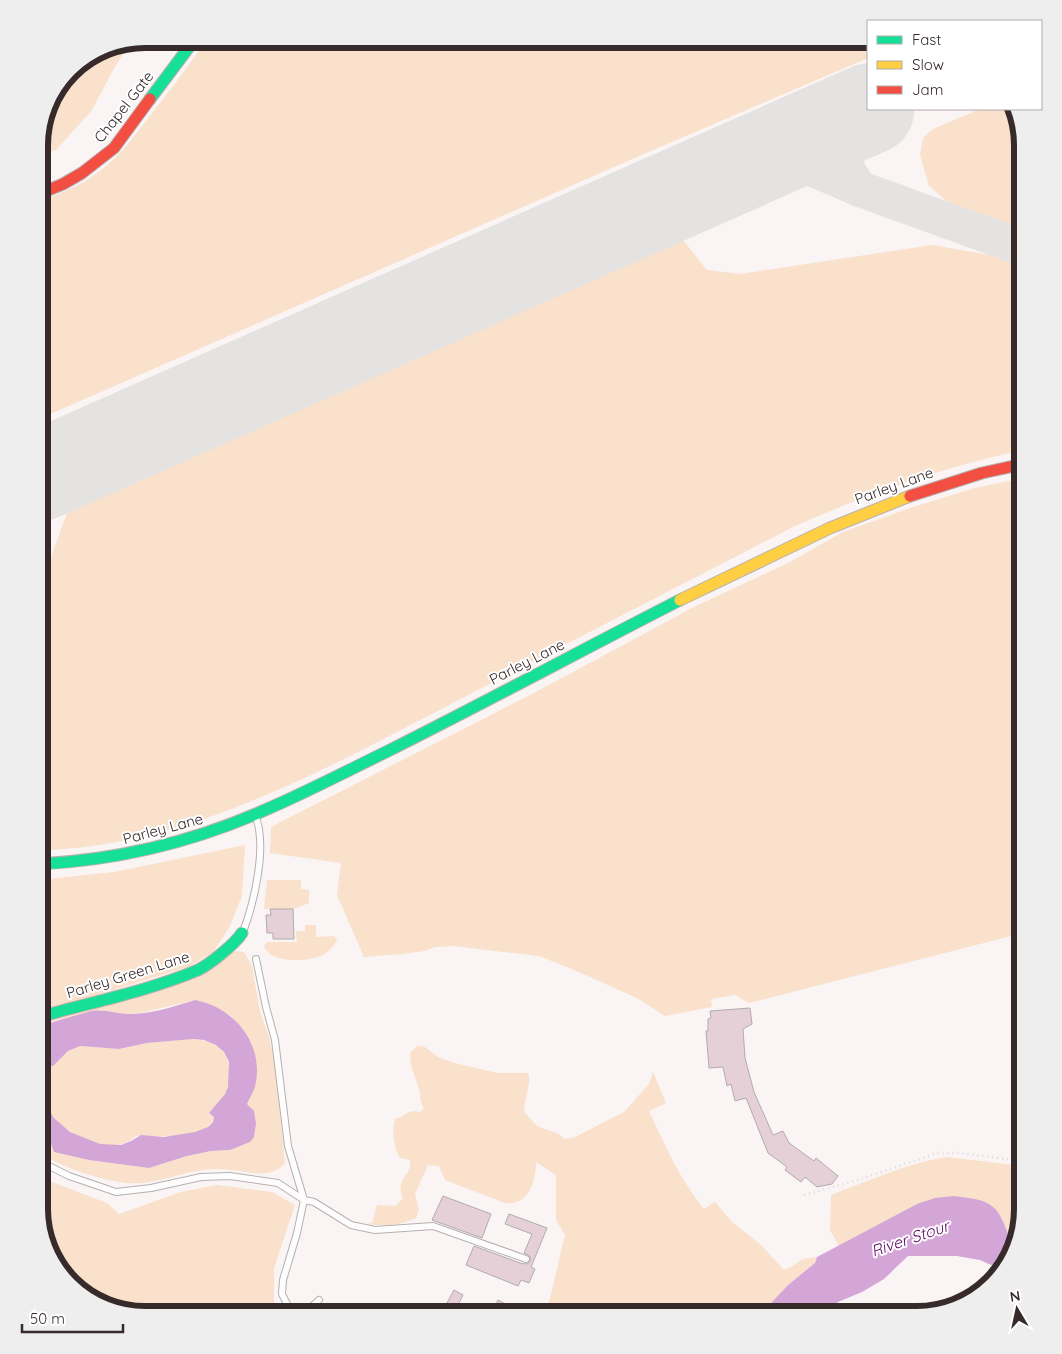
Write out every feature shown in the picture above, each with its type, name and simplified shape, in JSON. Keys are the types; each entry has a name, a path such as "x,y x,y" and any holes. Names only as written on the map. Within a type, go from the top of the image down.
{"main road":[{"name":"Chapel Gate","path":"48,190 82,173 114,148 189,48"},
{"name":"Parley Lane","path":"48,864 109,858 159,848 211,832 255,815 402,744 666,607 830,527 869,510 953,481 1014,466"},
{"name":"Parley Green Lane","path":"48,1014 150,986 200,969 236,942 242,933"}],"lane":[{"name":"Parley Green Lane","path":"242,933 255,892 261,840 261,832 255,815"},
{"path":"256,959 275,1040 288,1146 304,1200 297,1233 283,1280 282,1294 288,1306"},
{"path":"48,1165 70,1176 116,1192 151,1188 201,1177 230,1176 278,1183 304,1200 314,1202 351,1225 375,1230 433,1226 526,1259"},
{"path":"312,1306 319,1300"}],"path":[{"path":"804,1195 861,1179 938,1153 1014,1160"}],"shaded area":[{"path":"201,48 867,48 867,58 646,153 48,415 48,198 81,183 110,163 127,146"},
{"path":"126,49 92,110 56,150 48,152 49,125 57,101 67,85 80,71 101,57"},
{"path":"978,110 1008,110 1014,132 1014,228 950,204 929,186 920,155 923,138 933,129"},
{"path":"683,240 707,270 740,274 932,245 990,255 1014,264 1014,452 906,482 793,527 370,746 263,796 208,817 152,834 96,845 48,849 48,565 67,513"},
{"path":"1014,480 1014,935 749,1003 735,995 711,999 712,1007 665,1016 637,998 539,956 453,946 435,947 425,951 401,954 364,957 337,895 341,863 270,853 271,827 532,694 694,607 788,563 843,532 910,508 975,488"},
{"path":"245,845 242,896 229,928 213,952 188,967 48,1010 48,879 114,872"},
{"path":"267,880 301,880 301,889 309,890 309,903 294,909 264,909"},
{"path":"305,925 316,925 316,937 334,936 337,940 331,949 317,957 290,960 274,956 264,946 267,942 297,942 296,931 305,931"},
{"path":"237,951 244,952 252,966 260,1012 269,1037 275,1065 285,1163 279,1169 271,1172 254,1173 217,1169 149,1182 126,1183 103,1179 81,1172 48,1158 48,1136 54,1152 89,1160 149,1168 187,1156 211,1151 230,1150 256,1123 254,1111 247,1104 256,1083 257,1063 251,1042 230,1015 195,1000 136,1014 112,1012 48,1023 48,1018"},
{"path":"193,1039 211,1043 221,1049 229,1066 228,1086 219,1103 209,1113 214,1117 210,1124 202,1130 180,1135 136,1136 124,1143 109,1146 79,1137 65,1128 48,1109 48,1064 55,1064 68,1051 80,1046 119,1049 147,1043"},
{"path":"417,1046 425,1047 438,1057 454,1063 498,1073 528,1073 529,1081 524,1112 537,1126 559,1134 564,1139 575,1137 624,1112 649,1084 653,1072 666,1103 649,1111 680,1174 704,1209 715,1202 732,1222 760,1244 784,1270 803,1259 817,1257 815,1263 788,1285 769,1306 548,1306 565,1235 556,1220 556,1175 536,1162 536,1170 529,1191 520,1201 513,1203 505,1203 445,1180 439,1166 428,1165 415,1194 419,1210 416,1218 392,1225 367,1224 372,1223 377,1205 396,1206 403,1198 401,1186 409,1170 410,1160 400,1158 398,1153 394,1139 395,1119 409,1112 420,1112 424,1108 412,1068 410,1053"},
{"path":"947,1157 1014,1165 1014,1222 1011,1235 1008,1234 1002,1218 917,1204 839,1246 830,1230 831,1195 874,1178"},
{"path":"48,1180 107,1203 119,1214 181,1192 217,1185 272,1192 295,1205 274,1268 274,1302 276,1306 132,1306 101,1297 80,1283 71,1274 57,1253 48,1222"}],"water":[{"path":"195,1000 209,1004 233,1018 250,1040 255,1053 257,1067 254,1091 247,1104 254,1111 256,1123 254,1137 250,1142 230,1150 211,1151 187,1156 149,1168 89,1160 54,1152 48,1136 48,1108 54,1118 70,1132 100,1144 121,1145 141,1135 164,1137 195,1132 208,1127 213,1122 214,1117 209,1113 225,1094 228,1087 229,1062 224,1052 216,1045 204,1040 193,1039 147,1043 119,1049 80,1046 68,1051 53,1066 48,1065 48,1023 91,1011 128,1014 165,1009"},
{"name":"River Stour","path":"954,1196 975,1199 989,1204 995,1209 1000,1215 1008,1234 1011,1235 1005,1253 996,1267 980,1260 957,1256 908,1256 884,1279 862,1292 838,1302 834,1306 768,1306 788,1285 815,1263 817,1257 917,1204 935,1198"}],"building":[{"path":"270,909 293,909 294,939 273,939 273,933 267,933 266,915 271,915"},
{"path":"750,1008 752,1024 743,1029 745,1058 754,1092 773,1135 783,1131 789,1143 814,1161 816,1158 838,1176 832,1184 817,1187 805,1177 801,1182 785,1170 787,1167 768,1153 746,1098 735,1101 731,1084 727,1086 723,1067 709,1068 706,1031 708,1031 708,1019 711,1018 710,1011"},
{"path":"443,1196 491,1214 482,1238 432,1220"},
{"path":"509,1214 547,1228 531,1267 535,1269 529,1283 521,1280 518,1286 466,1265 474,1246 520,1263 526,1264 530,1262 530,1256 524,1253 532,1234 505,1224"},
{"path":"454,1290 463,1295 458,1306 452,1306 447,1303"},
{"path":"498,1300 509,1306 495,1306"}],"taxiway":[{"path":"860,189 851,176 844,154 850,137 876,110"},
{"path":"744,163 791,164 813,169 860,189 1014,245"},
{"path":"48,482 66,465"}],"runway":[{"path":"48,472 867,110"}],"traffic: fast":[{"path":"150,99 188,48"},
{"path":"48,863 126,854 154,848 210,831 265,810 388,751 680,600"},
{"path":"48,1015 140,990 198,970 234,943 242,933"}],"traffic: slow":[{"path":"680,600 830,528 910,496"}],"traffic: jam":[{"path":"48,190 82,173 114,148 150,99"},
{"path":"910,496 982,473 1014,466"}]}
